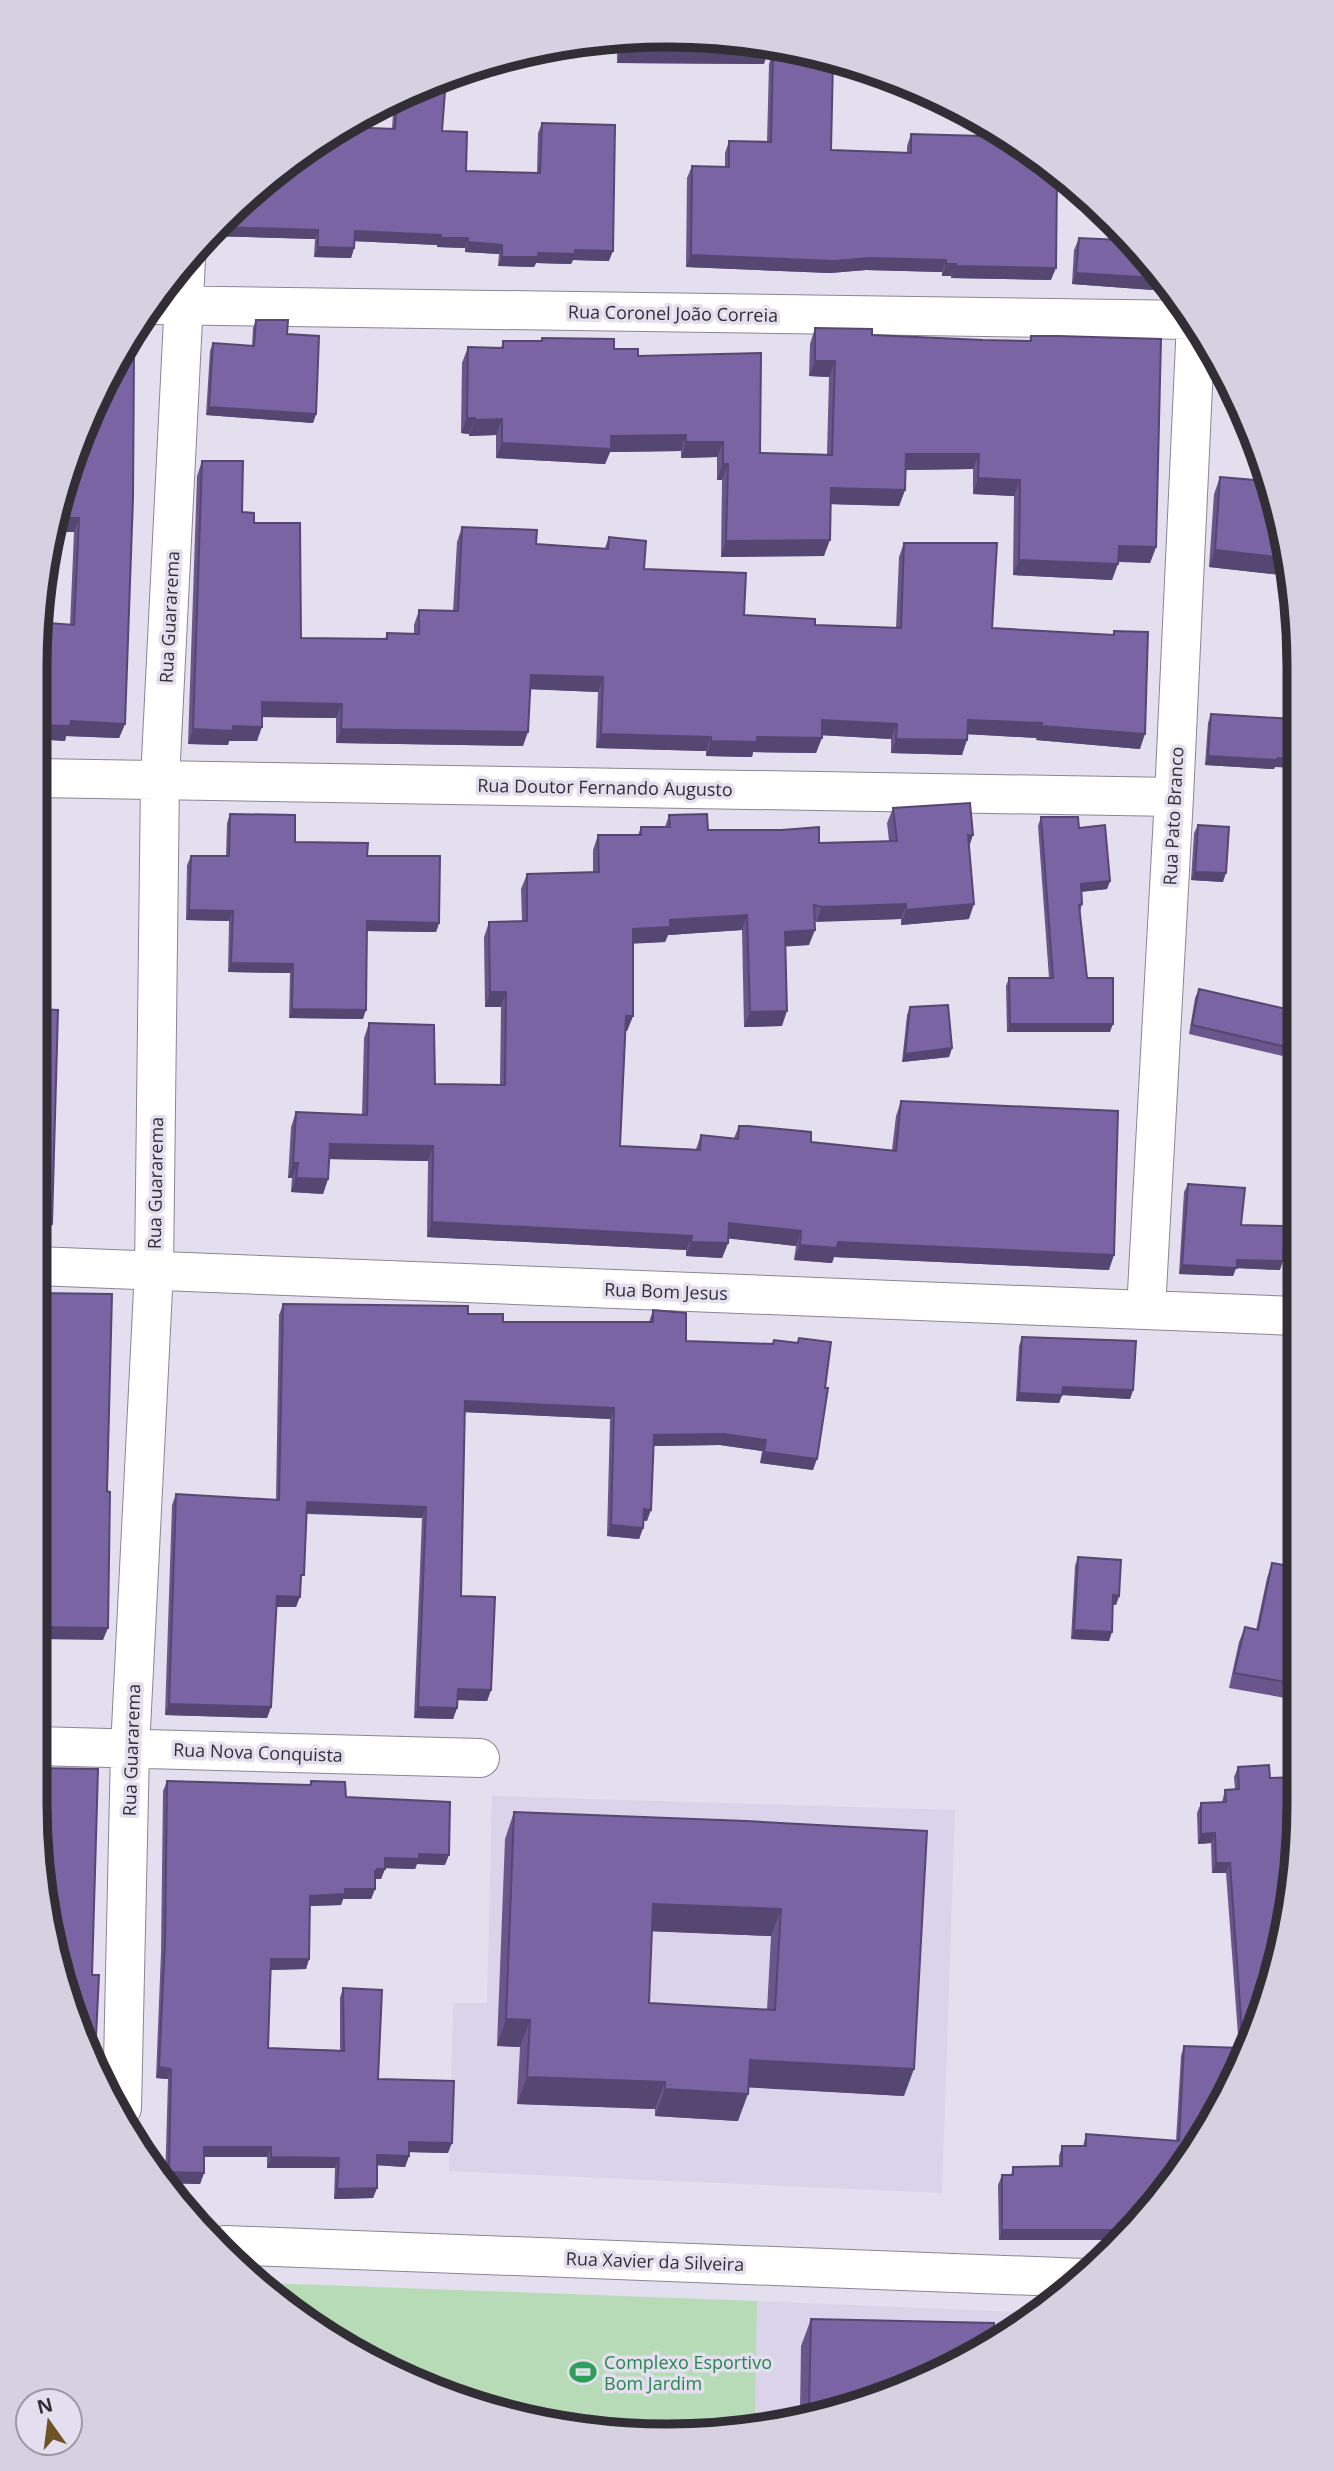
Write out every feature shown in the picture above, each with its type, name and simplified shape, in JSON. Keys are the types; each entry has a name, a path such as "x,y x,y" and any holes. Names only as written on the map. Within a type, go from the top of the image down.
{"street":[{"name":"Rua Coronel João Correia","path":"169,306 1180,321"},
{"name":"Rua Guararema","path":"122,2099 130,1748 154,1270 169,306"},
{"name":"Rua Pato Branco","path":"1146,1310 1174,797 1194,342"},
{"name":"Rua Doutor Fernando Augusto","path":"47,778 1174,797"},
{"name":"Rua Bom Jesus","path":"47,1266 1287,1316"},
{"name":"Rua Nova Conquista","path":"47,1746 480,1758"},
{"name":"Rua Xavier da Silveira","path":"232,2245 1063,2280"}],"shaded area":[{"path":"492,1796 955,1810 942,2193 449,2171 453,2003 487,2003"},
{"path":"757,2301 1018,2314 977,2341 904,2377 827,2403 755,2417"}],"green space":[{"name":"Complexo Esportivo Bom Jardim","path":"274,2283 757,2301 755,2417 667,2424 546,2412 468,2391 430,2377 357,2341"}],"building":[{"path":"667,47 736,52 621,51"},
{"path":"773,57 833,70 831,150 911,153 911,134 983,134 1057,185 1056,268 955,266 956,264 946,264 946,260 870,258 834,261 691,255 692,166 729,167 729,141 771,142"},
{"path":"445,88 442,131 467,132 466,171 540,173 542,123 615,125 613,251 575,250 575,254 538,253 538,257 502,257 502,245 468,242 468,238 355,231 354,248 318,247 318,230 231,227 290,175 357,130 361,128 395,129 396,110"},
{"path":"1079,238 1115,240 1149,277 1076,273"},
{"path":"256,320 288,320 287,334 319,336 316,414 209,407 213,343 254,346"},
{"path":"815,328 872,329 872,335 983,340 1031,341 1031,336 1161,339 1156,547 1119,546 1118,564 1019,560 1020,480 978,478 979,454 906,454 905,490 831,488 830,540 726,541 728,464 723,464 723,442 686,442 686,435 611,436 611,449 502,443 502,419 467,418 468,347 503,348 503,341 542,341 542,338 614,339 614,349 638,349 638,356 761,353 760,453 832,455 835,361 815,361"},
{"path":"134,351 133,498 125,724 71,721 70,726 47,725 49,623 74,625 79,518 65,518 80,468 111,393"},
{"path":"202,461 243,461 242,512 254,513 254,523 300,523 301,638 387,639 387,633 419,634 419,610 458,611 462,527 537,530 536,544 608,549 609,537 646,541 644,569 746,573 744,615 815,619 815,625 901,628 904,543 997,543 992,628 1114,635 1114,631 1148,632 1145,734 1041,726 1042,723 968,720 967,740 896,739 897,724 822,720 822,738 757,737 757,742 711,741 711,737 601,734 603,677 531,675 528,732 341,729 342,704 262,702 262,727 233,726 233,731 193,729"},
{"path":"1220,477 1258,480 1277,557 1215,550"},
{"path":"1211,714 1287,719 1287,759 1208,756"},
{"path":"970,803 973,835 968,835 974,904 906,910 906,904 814,905 815,930 785,932 787,1011 750,1012 747,915 670,920 670,927 633,929 633,1016 626,1016 620,1146 700,1150 701,1135 738,1139 739,1126 748,1126 811,1132 811,1142 896,1151 901,1101 1118,1111 1114,1255 838,1242 837,1248 800,1245 801,1231 729,1223 728,1243 691,1242 692,1236 432,1222 433,1146 330,1144 328,1179 296,1178 298,1163 293,1163 296,1112 367,1115 369,1023 434,1025 435,1084 505,1085 506,992 490,992 489,922 527,921 527,874 599,872 598,835 641,835 641,827 670,827 669,815 707,814 708,830 819,827 819,843 897,841 893,808"},
{"path":"230,814 295,815 295,842 368,843 367,856 440,856 439,923 367,921 366,1010 292,1009 293,964 231,963 233,911 189,910 191,856 229,856"},
{"path":"1041,817 1078,817 1079,828 1105,825 1110,881 1081,884 1082,904 1079,905 1087,978 1113,978 1113,1024 1010,1024 1009,978 1053,978"},
{"path":"1198,825 1229,827 1226,873 1195,872"},
{"path":"1199,989 1287,1009 1287,1047 1192,1025"},
{"path":"948,1005 952,1048 905,1054 910,1007"},
{"path":"47,1010 58,1010 52,1224 47,1224"},
{"path":"1188,1184 1245,1188 1241,1225 1285,1226 1283,1261 1237,1260 1237,1268 1182,1265"},
{"path":"47,1293 112,1294 107,1491 110,1492 108,1628 47,1627"},
{"path":"283,1304 468,1306 468,1314 503,1314 503,1322 653,1322 653,1310 686,1313 686,1341 773,1344 774,1340 798,1343 799,1338 831,1342 825,1388 828,1388 817,1459 764,1452 766,1440 724,1434 654,1435 651,1510 644,1509 643,1528 611,1525 614,1408 465,1401 461,1596 495,1597 491,1690 458,1689 457,1708 418,1707 426,1507 307,1502 304,1575 301,1575 300,1597 277,1596 271,1707 169,1704 176,1494 279,1500"},
{"path":"1022,1337 1136,1341 1133,1390 1063,1387 1062,1395 1019,1393"},
{"path":"1078,1557 1121,1560 1119,1596 1113,1595 1112,1632 1074,1630"},
{"path":"1272,1563 1287,1566 1287,1682 1234,1673 1245,1627 1258,1630"},
{"path":"1269,1765 1270,1778 1287,1777 1285,1845 1275,1925 1266,1964 1242,2035 1230,1863 1216,1863 1215,1833 1201,1834 1201,1803 1226,1802 1225,1790 1239,1789 1238,1767"},
{"path":"47,1768 98,1769 92,1975 99,1975 96,2045 68,1964 59,1925 49,1845"},
{"path":"167,1781 311,1785 311,1781 345,1782 346,1797 450,1802 449,1855 419,1854 419,1859 385,1858 385,1869 375,1871 375,1889 345,1889 345,1894 310,1896 309,1959 271,1959 268,2048 344,2051 343,1988 382,1990 378,2079 454,2081 452,2143 409,2142 409,2156 377,2155 377,2188 337,2189 339,2158 271,2157 271,2147 204,2147 204,2173 169,2172 171,2069 159,2067 165,1941"},
{"path":"514,1812 927,1831 914,2069 750,2060 748,2094 665,2089 665,2082 527,2077 530,2020 506,2019","holes":["653,1904 781,1909 775,2010 649,2003"]},
{"path":"1184,2046 1237,2048 1204,2114 1182,2148 1159,2181 1117,2230 1002,2230 1002,2175 1013,2175 1013,2167 1062,2166 1062,2146 1086,2146 1086,2134 1179,2141"},
{"path":"811,2319 994,2323 994,2330 977,2341 904,2377 809,2407"}],"place":[{"name":"Complexo Esportivo Bom Jardim","path":"583,2372"}]}
